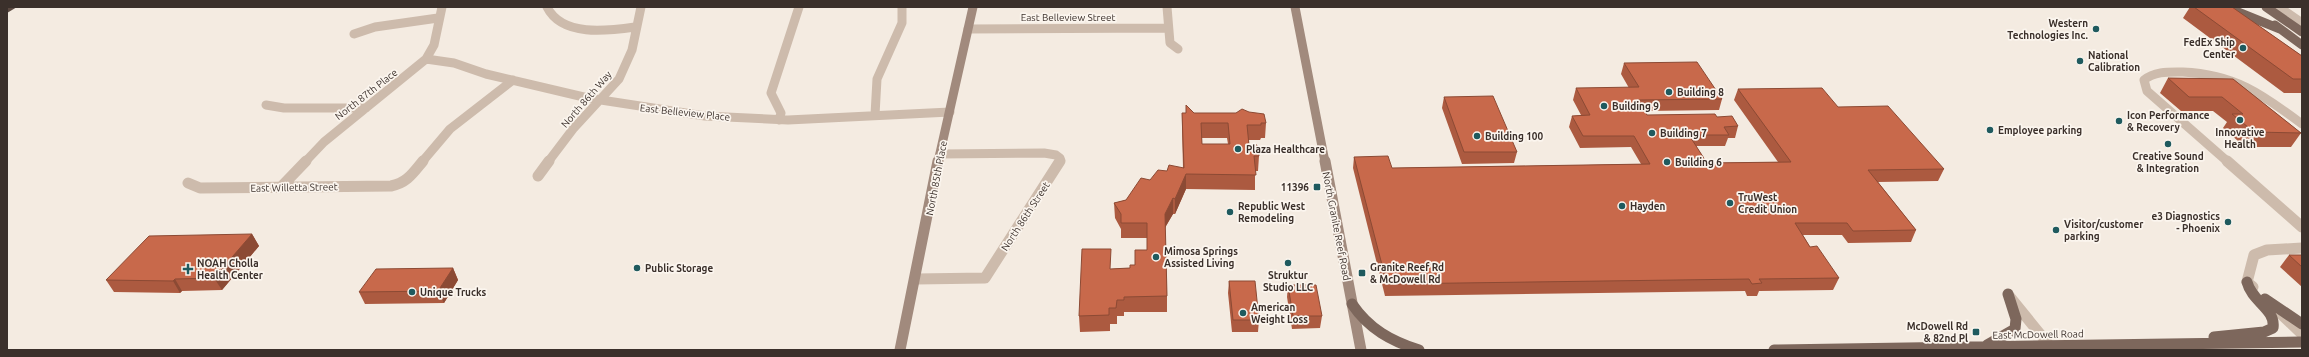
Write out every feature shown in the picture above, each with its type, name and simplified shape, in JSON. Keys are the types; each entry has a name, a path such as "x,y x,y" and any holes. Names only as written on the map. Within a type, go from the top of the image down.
{"highway":[{"path":"7,10 12,7"}],"main road":[{"path":"2209,7 2238,12 2280,29"},
{"path":"2249,7 2302,45"},
{"path":"2266,7 2302,32"},
{"path":"2151,344 2264,332 2273,328 2275,322 2272,315 2250,293 2247,282"},
{"path":"1984,346 2015,329 2016,319 2008,294"},
{"path":"2265,298 2302,324"},
{"path":"1352,304 1361,319 1381,334 1390,340 1419,350"},
{"name":"East McDowell Road","path":"1774,350 1984,346 2051,348 2151,344 2302,342"}],"street":[{"name":"North 87th Place","path":"282,187 314,150 426,59 436,43 438,18 442,7"},
{"path":"547,7 549,14 557,20 578,28 608,30 635,28"},
{"name":"North 86th Way","path":"538,176 573,129 614,86 623,73 632,50 635,28 641,7"},
{"path":"779,120 782,113 770,93 799,7"},
{"path":"875,115 877,79 902,23 902,7"},
{"name":"North 85th Place","path":"900,350 916,279 940,154 973,7"},
{"path":"1167,7 1170,42 1178,49"},
{"name":"North Granite Reef Road","path":"1295,7 1361,350"},
{"path":"2279,7 2302,23"},
{"path":"354,34 375,27 438,18"},
{"name":"East Belleview Street","path":"968,29 1168,28"},
{"name":"East Belleview Place","path":"426,59 451,61 483,73 512,80 600,100 661,111 779,120 950,112"},
{"path":"2302,124 2270,99 2241,82 2200,72 2152,74 2144,80 2147,91 2302,227"},
{"name":"East Willetta Street","path":"188,183 200,188 391,186 401,184 408,179 450,129 512,80"},
{"path":"266,105 284,108 366,108"},
{"name":"North 86th Street","path":"916,279 985,278 1060,163 1060,158 1056,154 940,154"},
{"path":"2302,248 2267,250 2254,255 2247,282 2302,334"},
{"path":"2008,294 2051,348"}],"building":[{"path":"2194,7 2232,7 2302,56 2302,79 2293,79"},
{"name":"Hayden","path":"1697,62 1722,99 1638,100 1647,115 1715,114 1717,117 1732,116 1738,126 1724,127 1729,135 1689,135 1707,163 1791,162 1738,89 1822,88 1838,107 1888,106 1944,169 1868,170 1916,230 1853,231 1847,223 1795,223 1810,247 1817,246 1839,278 1759,279 1762,283 1752,284 1749,279 1387,284 1354,157 1388,156 1392,168 1650,164 1634,136 1583,136 1572,116 1590,115 1576,88 1639,87 1624,63"},
{"path":"2168,78 2233,79 2301,133 2254,132 2232,114 2243,114 2222,97 2189,97"},
{"name":"Building 100","path":"1493,96 1517,152 1464,152 1444,97"},
{"path":"1186,105 1194,113 1236,113 1242,109 1249,112 1264,114 1266,123 1261,123 1261,125 1247,125 1249,145 1257,145 1259,156 1254,156 1256,175 1186,174 1175,199 1173,198 1165,214 1167,296 1124,297 1124,300 1117,300 1116,308 1109,308 1109,315 1079,316 1082,249 1111,249 1110,269 1130,268 1130,265 1135,265 1135,250 1147,250 1147,223 1121,223 1121,214 1114,203 1126,200 1141,178 1150,180 1158,170 1167,171 1169,165 1184,168 1182,113 1186,113","holes":["1201,123 1228,123 1230,144 1202,144"]},
{"path":"252,234 214,278 175,279 173,281 106,280 149,236"},
{"path":"2289,255 2302,255 2302,267"},
{"path":"453,268 438,291 359,292 376,269"},
{"name":"American Weight Loss","path":"1229,281 1255,281 1259,320 1233,320"},
{"path":"1288,285 1316,285 1322,316 1293,316"}],"place":[{"name":"Western Technologies Inc.","path":"2096,29"},
{"name":"FedEx Ship Center","path":"2243,48"},
{"name":"National Calibration","path":"2080,61"},
{"name":"Building 8","path":"1669,92"},
{"name":"Building 9","path":"1604,106"},
{"name":"Innovative Health","path":"2240,120"},
{"name":"Icon Performance & Recovery","path":"2119,121"},
{"name":"Employee parking","path":"1990,130"},
{"name":"Building 7","path":"1652,133"},
{"name":"Building 100","path":"1477,136"},
{"name":"Creative Sound & Integration","path":"2168,144"},
{"name":"Plaza Healthcare","path":"1238,149"},
{"name":"Building 6","path":"1667,162"},
{"name":"11396","path":"1317,187"},
{"name":"TruWest Credit Union","path":"1730,203"},
{"name":"Hayden","path":"1622,206"},
{"name":"Republic West Remodeling","path":"1230,212"},
{"name":"e3 Diagnostics - Phoenix","path":"2228,222"},
{"name":"Visitor/customer parking","path":"2056,230"},
{"name":"Mimosa Springs Assisted Living","path":"1156,257"},
{"name":"Struktur Studio LLC","path":"1288,263"},
{"name":"Public Storage","path":"637,268"},
{"name":"NOAH Cholla Health Center","path":"188,269"},
{"name":"Granite Reef Rd & McDowell Rd","path":"1362,273"},
{"name":"Unique Trucks","path":"412,292"},
{"name":"American Weight Loss","path":"1243,313"},
{"name":"McDowell Rd & 82nd Pl","path":"1976,332"}]}
